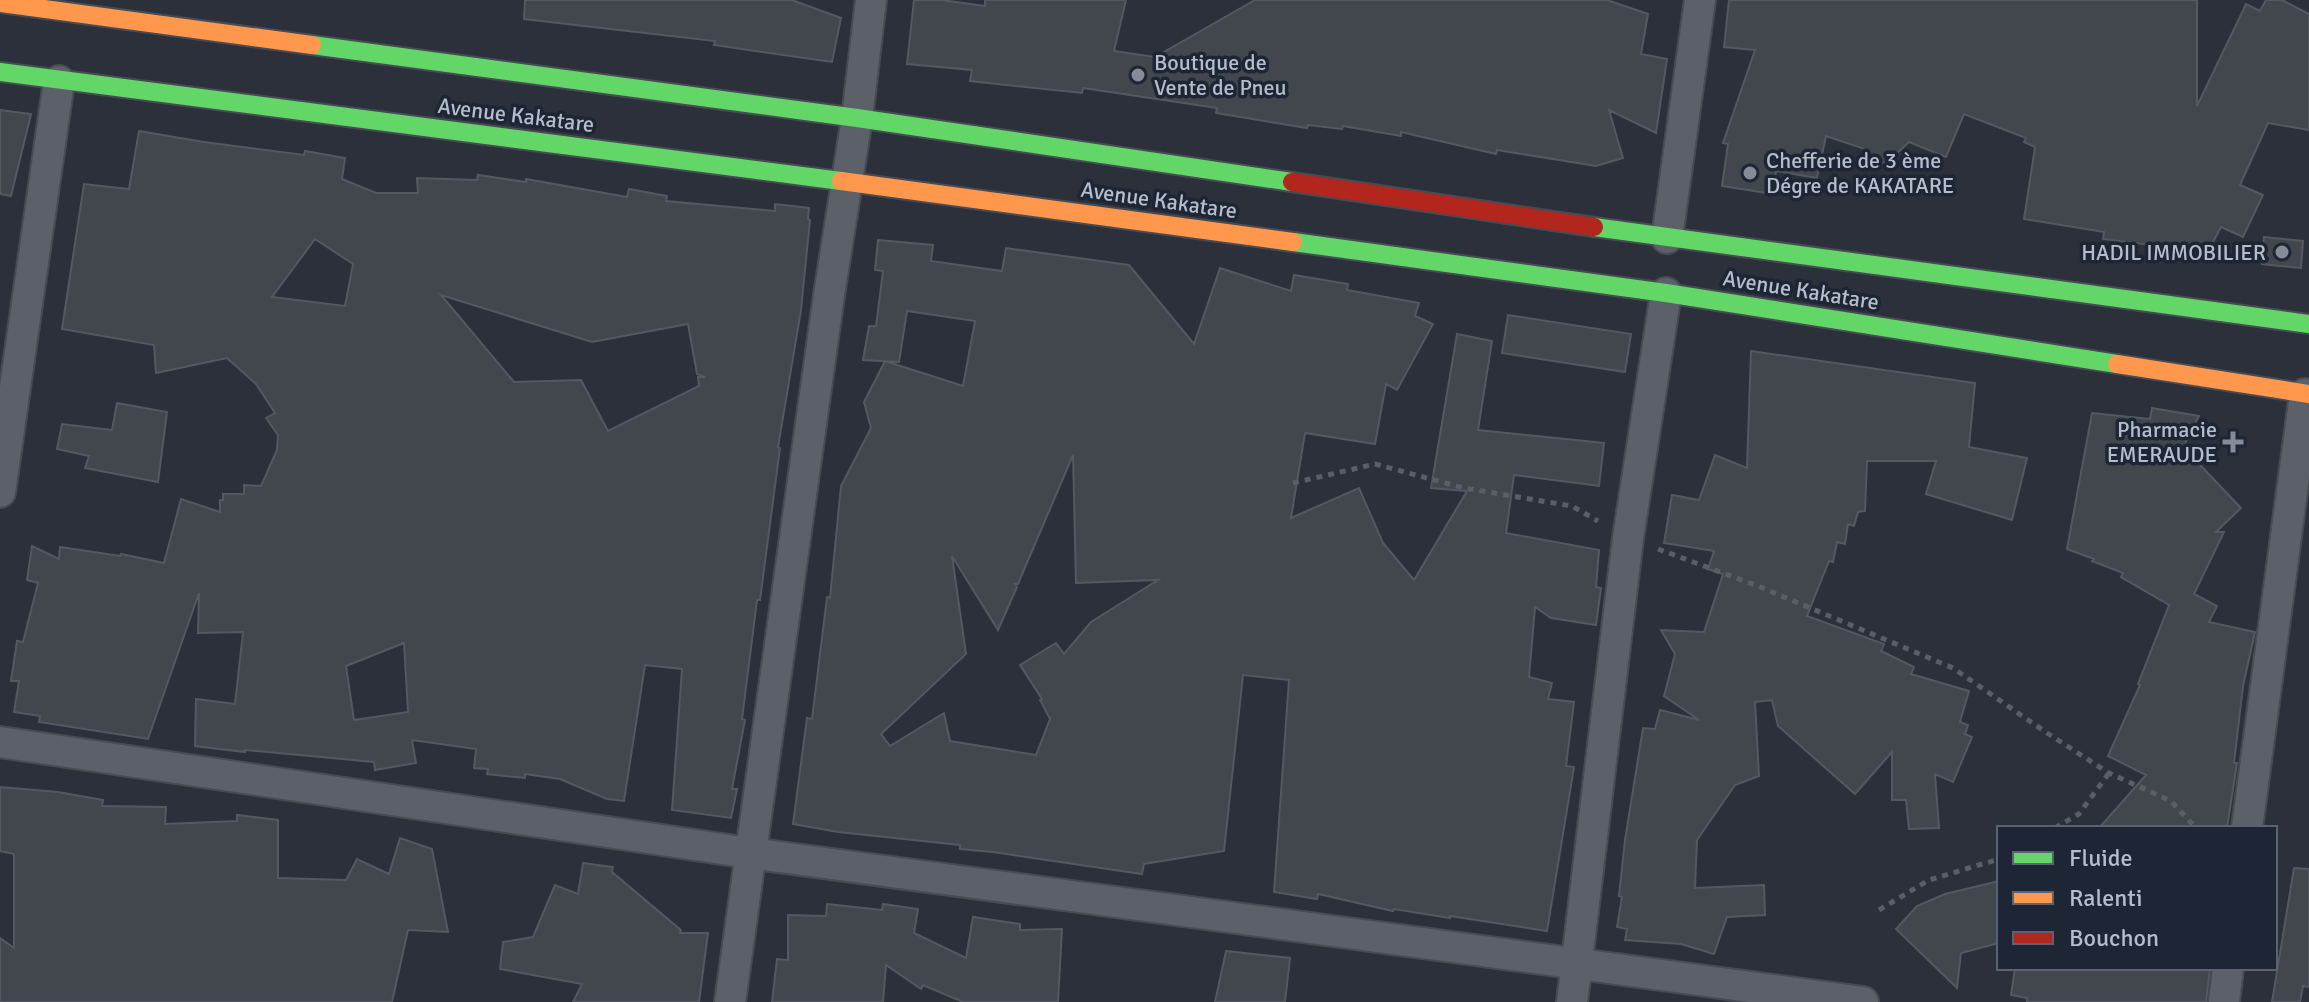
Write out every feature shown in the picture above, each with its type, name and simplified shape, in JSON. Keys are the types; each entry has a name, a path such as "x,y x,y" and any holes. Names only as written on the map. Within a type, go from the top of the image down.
{"main road":[{"name":"Avenue Kakatare","path":"0,3 66,6 857,118 1667,238 2309,324"},
{"name":"Avenue Kakatare","path":"0,72 1666,293 2307,394"}],"street":[{"path":"730,1002 829,295 857,118 871,0"},
{"path":"1667,238 1700,0"},
{"path":"0,492 59,81"},
{"path":"1572,1002 1628,538 1666,293"},
{"path":"2247,826 2307,394"},
{"path":"0,742 749,853 1863,1002"},
{"path":"2224,1002 2228,970"}],"path":[{"path":"1293,483 1375,464 1464,488 1572,506 1628,538 1758,586 1953,668 2109,773 2171,801 2194,826"},
{"path":"2058,826 2079,814 2109,773"},
{"path":"1879,910 1929,880 1997,860"}],"building":[{"path":"525,0 792,0 841,18 832,62 714,45 715,41 524,19"},
{"path":"914,0 985,6 985,0 1126,0 1114,51 1155,57 1255,0 1607,0 1648,14 1641,54 1667,59 1656,133 1609,110 1623,158 1596,166 1497,150 1496,154 1401,132 1401,136 1343,126 1342,129 1308,125 1307,128 1216,113 1217,108 1083,88 1082,93 970,81 972,70 907,64"},
{"path":"1729,0 2197,0 2197,106 2246,4 2260,11 2266,0 2282,0 2309,14 2309,130 2268,123 2240,185 2263,195 2243,237 2221,227 2204,259 2183,249 2103,239 2104,232 2024,219 2035,147 2024,142 2026,138 1964,114 1946,157 1909,142 1890,160 1882,163 1865,149 1826,136 1817,178 1776,171 1773,194 1722,186 1728,144 1723,143 1755,50 1724,47"},
{"path":"0,110 31,114 11,196 0,194"},
{"path":"139,131 204,142 304,155 305,151 345,158 342,179 376,193 418,193 417,178 477,180 478,175 526,182 526,179 627,197 629,189 667,196 666,201 775,211 775,204 809,208 801,310 778,447 742,719 745,720 732,789 737,789 731,818 672,810 682,669 645,665 624,801 607,799 560,779 525,774 525,778 487,774 488,769 474,768 476,749 412,740 416,763 375,770 374,762 195,746 196,699 235,704 243,632 198,633 199,593 148,739 39,722 40,716 14,712 19,681 11,681 17,641 23,642 38,583 27,580 32,546 59,559 60,547 164,563 181,499 220,512 223,494 244,494 244,485 261,486 277,450 278,435 266,418 275,413 256,384 227,358 156,373 154,345 62,329 84,184 129,189","holes":["315,239 353,264 345,306 272,297","441,295 592,342 688,324 697,374 705,377 698,377 699,386 608,431 581,380 514,382","404,643 408,712 354,720 346,666"]},
{"name":"HADIL IMMOBILIER","path":"2264,237 2303,241 2301,268 2262,264"},
{"path":"878,240 933,245 931,261 1002,271 1006,248 1129,265 1194,344 1220,268 1291,291 1294,275 1348,284 1347,290 1419,303 1415,316 1433,324 1397,390 1386,384 1375,444 1305,433 1291,518 1359,488 1383,543 1414,580 1467,491 1431,488 1457,334 1492,341 1478,430 1604,443 1599,486 1514,475 1506,533 1599,550 1596,587 1601,588 1596,625 1551,618 1535,607 1529,677 1552,683 1548,699 1574,702 1566,766 1574,767 1547,931 1393,911 1318,894 1317,899 1274,892 1289,680 1243,675 1224,851 1144,864 1142,874 960,849 960,845 793,824 807,718 812,719 827,597 830,598 841,486 871,428 864,402 885,361 863,360 869,326 876,326 883,271 875,270","holes":["907,311 975,321 963,386 886,361 899,362","1073,455 1076,583 1158,580 1091,622 1064,654 1056,643 1020,665 1042,699 1050,719 1036,755 950,741 944,713 890,746 881,734 966,654 952,556 998,630 1017,587 1015,584 1018,584"]},
{"path":"1508,315 1631,334 1625,372 1502,353"},
{"path":"1751,351 1975,383 1969,447 2027,458 2012,520 1926,494 1936,461 1867,461 1865,511 1858,512 1854,526 1848,524 1845,544 1837,542 1833,562 1829,561 1807,616 1884,644 1881,651 1914,667 1911,674 1969,691 1960,722 1968,725 1965,734 1972,737 1953,782 1935,774 1939,828 1909,829 1906,800 1892,800 1892,752 1855,794 1778,726 1772,700 1755,702 1759,776 1735,785 1697,840 1695,888 1764,885 1765,915 1727,917 1714,954 1681,944 1625,940 1627,929 1617,927 1625,840 1643,728 1655,729 1660,710 1699,720 1664,696 1675,654 1661,630 1704,632 1723,574 1708,569 1714,551 1664,543 1672,495 1699,500 1715,455 1747,468"},
{"path":"117,403 167,412 158,482 85,468 89,456 57,449 62,424 112,430"},
{"path":"2152,408 2199,416 2182,446 2241,508 2216,532 2224,532 2194,594 2217,606 2209,622 2255,632 2243,686 2234,763 2237,763 2227,826 2101,826 2146,775 2108,756 2140,685 2169,605 2121,577 2123,573 2067,549 2092,413 2150,419"},
{"path":"0,787 103,800 102,806 166,807 165,824 237,821 237,815 278,820 278,878 346,880 357,859 389,874 400,838 432,849 448,932 408,930 392,1002 0,1002 0,938 14,948 14,854 0,851"},
{"path":"583,863 613,867 612,872 681,930 680,933 708,933 699,1002 573,1002 582,984 500,969 503,942 533,937 555,885 578,894"},
{"path":"2294,868 2309,869 2309,987 2303,986 2300,1002 2272,1002"},
{"path":"1997,881 1997,944 1961,953 1957,988 1896,929 1917,906 1945,894"},
{"path":"827,904 882,910 883,904 918,909 914,933 966,958 973,917 1020,924 1020,930 1062,929 1058,1002 963,1002 923,985 921,989 886,965 883,1002 772,1002 777,959 788,960 788,915 826,916"},
{"path":"1226,951 1290,958 1285,1002 1215,1002"},
{"path":"2015,970 2210,970 2206,1002 2027,1002 2027,998 2011,995"}],"traffic: fast":[{"path":"312,45 857,118 1292,182"},
{"path":"0,72 841,181"},
{"path":"1594,227 2309,324"},
{"path":"1293,242 1666,293 2117,364"}],"traffic: slow":[{"path":"0,3 312,45"},
{"path":"841,181 1293,242"},
{"path":"2117,364 2309,394"}],"traffic: jam":[{"path":"1292,182 1594,227"}],"place":[{"name":"Boutique de Vente de Pneu","path":"1138,75"},
{"name":"Chefferie de 3 ème Dégre de KAKATARE","path":"1750,173"},
{"name":"HADIL IMMOBILIER","path":"2282,252"},
{"name":"Pharmacie EMERAUDE","path":"2233,442"}]}
